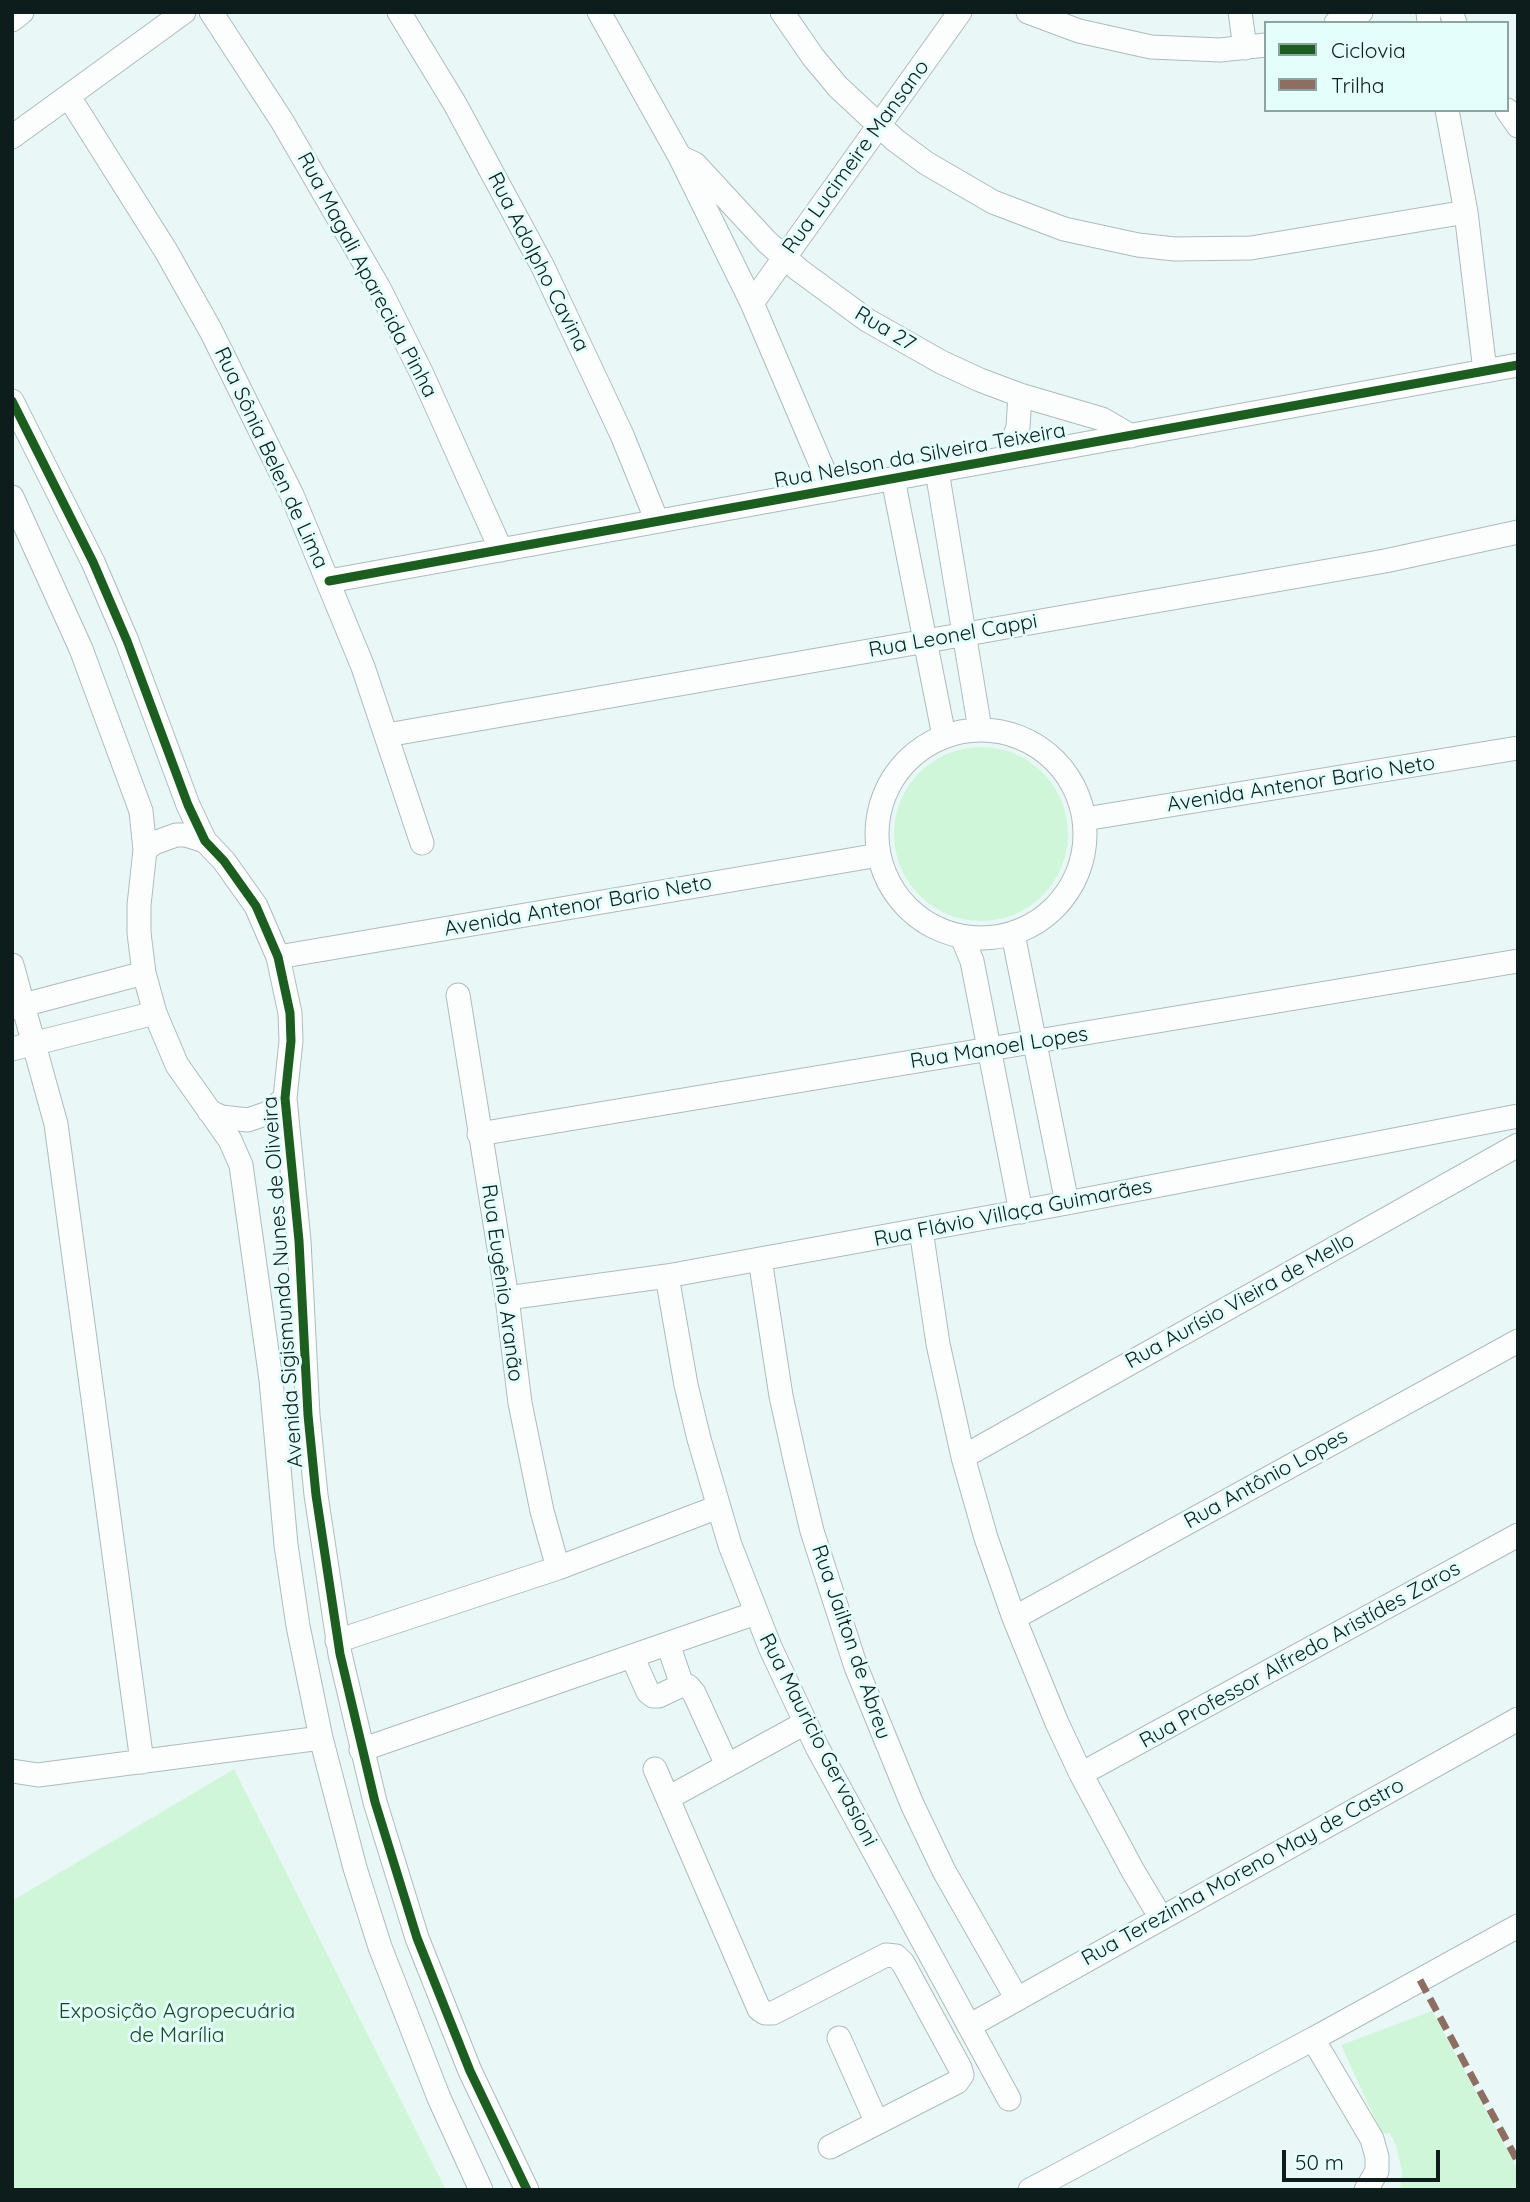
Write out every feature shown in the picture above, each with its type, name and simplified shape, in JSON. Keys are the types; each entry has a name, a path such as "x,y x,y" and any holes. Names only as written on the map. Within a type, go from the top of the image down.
{"street":[{"path":"12,20 22,12"},
{"path":"12,137 184,12"},
{"name":"Rua Magali Aparecida Pinha","path":"211,12 282,121 379,288 434,399 501,550"},
{"name":"Rua Adolpho Cavina","path":"399,12 455,104 543,267 595,375 657,521"},
{"path":"598,12 680,157 752,303 832,490"},
{"path":"782,12 838,87 878,126 926,163 993,202 1064,229 1138,245 1175,249 1251,248 1466,212"},
{"name":"Rua Lucimeire Mansano","path":"752,303 960,12"},
{"path":"1028,12 1079,32 1139,45 1185,50 1255,46 1240,12"},
{"path":"1341,21 1362,12"},
{"name":"Rua Sônia Belen de Lima","path":"69,97 118,173 211,331 287,484 329,581 387,735 422,843"},
{"path":"1447,112 1466,212 1485,371"},
{"name":"Rua 27","path":"680,157 695,164 784,257 832,296 903,342 970,375 1020,395 1102,419 1131,436"},
{"name":"Rua Nelson da Silveira Teixeira","path":"329,581 1518,365"},
{"path":"1007,458 1018,427 1020,395"},
{"name":"Avenida Sigismundo Nunes de Oliveira","path":"12,401 93,562 145,688 188,805 205,841 241,883 256,906 278,957 290,1022 289,1070 285,1098 299,1241 308,1415 316,1495 337,1641 361,1750 395,1871 422,1950 470,2071 527,2190"},
{"path":"937,471 981,729"},
{"path":"893,479 944,736"},
{"name":"Avenida Sigismundo Nunes de Oliveira","path":"12,497 62,604 113,730 141,811 145,850 139,933 144,973 155,1013 177,1065 230,1140 241,1165 271,1380 286,1545 321,1738 355,1868 380,1947 439,2098 481,2190"},
{"name":"Rua Leonel Cappi","path":"387,735 1385,561 1518,532"},
{"path":"981,729 1017,736 1049,755 1073,783 1080,801 1086,838 1078,874 1069,891 1044,917 1013,934 979,939 962,937 929,925 902,903 883,872 879,855 878,819 889,785 912,756 944,736 981,729"},
{"name":"Avenida Antenor Bario Neto","path":"1084,819 1518,748"},
{"path":"145,850 154,843 176,835 205,841"},
{"name":"Avenida Antenor Bario Neto","path":"278,957 879,855"},
{"path":"1013,934 1067,1203"},
{"path":"962,937 972,961 1021,1212"},
{"name":"Rua Manoel Lopes","path":"480,1134 1518,961"},
{"path":"12,965 23,1047 55,1124 142,1762"},
{"path":"18,1007 144,973"},
{"name":"Rua Eugênio Aranão","path":"458,995 507,1298 518,1389 542,1511 558,1568"},
{"path":"23,1047 155,1013"},
{"path":"209,1111 221,1117 247,1119 268,1113 285,1098"},
{"name":"Rua Flávio Villaça Guimarães","path":"507,1298 667,1276 1021,1212 1518,1116"},
{"name":"Rua Aurísio Vieira de Mello","path":"963,1457 1518,1145"},
{"path":"921,1230 938,1344 963,1457 986,1538 1014,1618 1057,1723 1126,1859 1161,1918"},
{"name":"Rua Jailton de Abreu","path":"760,1259 779,1382 796,1464 816,1544 856,1667 902,1781 944,1871 1017,1999"},
{"name":"Rua Mauricio Gervasioni","path":"667,1276 686,1385 718,1507 756,1613 817,1747 1009,2099"},
{"name":"Rua Antônio Lopes","path":"1014,1618 1518,1341"},
{"path":"337,1641 558,1568 718,1507"},
{"name":"Rua Professor Alfredo Aristídes Zaros","path":"1082,1774 1518,1535"},
{"path":"361,1750 756,1613"},
{"path":"668,1644 682,1685"},
{"path":"632,1656 648,1692 653,1696 659,1696 682,1685 688,1686 694,1693 727,1765"},
{"name":"Rua Terezinha Moreno May de Castro","path":"969,2026 1518,1720"},
{"path":"668,1798 794,1728"},
{"path":"12,1771 38,1775 321,1738"},
{"path":"655,1769 759,2009 765,2013 773,2013 886,1955 896,1956 903,1963 960,2068 962,2076 957,2082 830,2147"},
{"path":"1030,2190 1518,1926"},
{"path":"839,2038 877,2123"},
{"path":"1313,2039 1372,2139 1377,2157 1377,2171 1366,2190"}],"green space":[{"path":"981,747 1014,753 1043,772 1062,801 1068,834 1062,867 1043,896 1014,915 981,921 948,915 919,896 900,867 894,834 900,801 919,772 948,753"},
{"name":"Exposição Agropecuária de Marília","path":"234,1769 446,2190 12,2190 12,1901"},
{"path":"1432,2011 1518,2170 1518,2190 1400,2190 1402,2172 1396,2145 1390,2133 1382,2134 1341,2045"}],"marked path":[{"path":"1420,1980 1518,2162"}],"cycle path":[{"path":"329,581 1518,365"},
{"path":"12,401 93,562 127,641 188,805 205,841 224,861 256,906 278,957 290,1013 291,1041 285,1098 299,1241 308,1415 316,1495 340,1654 375,1802 417,1938 470,2071 527,2190"}]}
